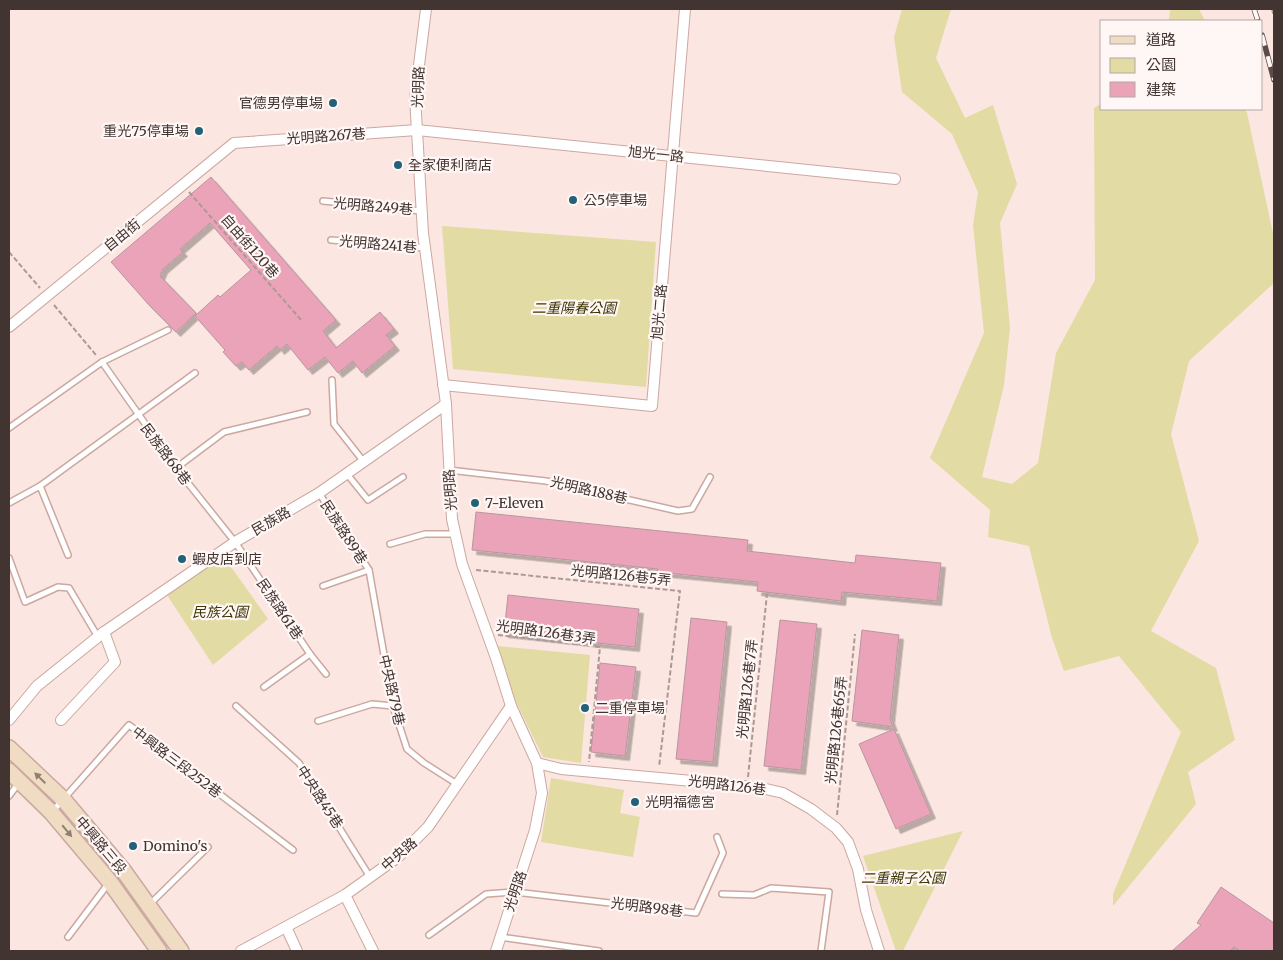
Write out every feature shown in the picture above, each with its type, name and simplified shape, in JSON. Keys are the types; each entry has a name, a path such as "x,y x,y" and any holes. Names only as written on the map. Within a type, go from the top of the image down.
{"main road":[{"name":"中興路三段","path":"9,748 62,799 123,870 181,951"},
{"name":"中興路三段","path":"9,771 51,812 110,882 159,951"}],"street":[{"name":"光明路","path":"426,9 415,97 422,211 446,404 452,519 464,569 511,706 536,763 542,794 535,830 496,951"},
{"name":"旭光二路","path":"443,385 652,406 685,9"},
{"name":"光明路267巷","path":"234,143 417,130"},
{"name":"旭光一路","path":"417,130 895,179"},
{"name":"自由街","path":"9,327 234,143"},
{"name":"民族路","path":"9,720 37,686 101,634 235,542 319,493 446,404"},
{"path":"61,720 115,662 101,634"},
{"name":"中央路","path":"241,951 345,895 398,857 428,827 511,706"},
{"name":"光明路126巷","path":"536,763 561,769 748,786 783,794 811,810 836,828 848,842 858,869 866,910 879,951"},
{"path":"345,895 373,951"},
{"path":"286,927 297,951"}],"lane":[{"name":"光明路249巷","path":"323,201 422,211"},
{"name":"光明路241巷","path":"331,240 426,248"},
{"path":"9,428 102,362 168,330"},
{"name":"民族路68巷","path":"102,362 176,468 235,542"},
{"path":"9,503 40,486 195,373"},
{"path":"332,380 334,424 364,462"},
{"path":"176,468 224,432 307,412"},
{"name":"光明路188巷","path":"449,470 546,480 678,511 692,509 710,477"},
{"path":"347,474 368,500 403,477"},
{"path":"40,486 68,555"},
{"name":"民族路89巷","path":"319,493 369,570"},
{"path":"390,544 424,534 455,534"},
{"name":"民族路61巷","path":"235,542 310,654 326,674"},
{"path":"9,558 26,602 58,587 69,588 101,634"},
{"path":"323,586 369,570"},
{"name":"中央路79巷","path":"369,570 393,706 407,749 457,785"},
{"path":"264,687 310,654"},
{"path":"318,721 372,704 393,706"},
{"name":"中央路45巷","path":"236,706 299,763 370,877"},
{"name":"中興路三段252巷","path":"51,812 130,725 293,850"},
{"path":"9,796 20,782"},
{"name":"光明路98巷","path":"515,892 696,913 723,853 717,838"},
{"path":"148,906 208,847"},
{"path":"68,937 110,882"},
{"path":"722,894 754,895 771,888 829,892 822,951"},
{"path":"429,936 486,894 515,892"},
{"path":"499,937 599,951"}],"path":[{"path":"1272,9 1274,17"},
{"name":"自由街120巷","path":"183,185 302,321"},
{"path":"9,252 102,362"},
{"name":"光明路126巷5弄","path":"464,569 680,591 657,777"},
{"name":"光明路126巷7弄","path":"748,786 767,594"},
{"name":"光明路126巷3弄","path":"487,633 600,647 588,771"},
{"name":"光明路126巷65弄","path":"836,828 855,634"}],"green space":[{"path":"902,9 951,9 936,58 965,118 993,105 1017,184 1000,223 1010,328 1004,385 982,477 1012,484 1038,463 1056,353 1095,280 1094,108 1100,104 1100,110 1246,110 1247,113 1274,238 1274,283 1189,361 1171,434 1199,541 1151,631 1216,668 1235,740 1188,772 1196,804 1113,906 1113,894 1181,732 1119,656 1064,671 1052,638 1029,546 988,537 990,510 930,458 984,333 973,225 978,192 952,134 902,92 894,37"},
{"path":"1170,9 1199,9 1204,20 1169,20"},
{"name":"二重陽春公園","path":"442,226 656,242 646,387 453,369"},
{"name":"民族公園","path":"219,550 268,619 213,665 163,589"},
{"path":"497,646 590,655 581,763 543,757 515,700"},
{"path":"551,778 624,790 620,813 640,817 633,857 541,842"},
{"name":"二重親子公園","path":"963,831 903,951 896,951 863,856"}],"building":[{"path":"211,177 336,320 323,331 336,348 380,312 394,329 386,335 395,346 362,373 353,361 338,373 325,357 308,370 287,344 280,350 277,346 249,370 242,362 236,366 223,352 225,350 195,316 218,295 220,297 251,270 210,223 180,249 183,252 163,269 160,276 196,313 176,332 111,262"},
{"path":"476,512 748,540 747,551 855,563 856,555 941,563 937,601 842,592 841,601 757,591 758,582 657,572 658,569 472,550"},
{"path":"508,595 639,609 635,647 504,633"},
{"path":"691,618 727,622 713,762 676,759"},
{"path":"780,620 817,624 801,770 764,766"},
{"path":"862,630 899,635 890,719 893,727 852,721"},
{"path":"600,663 636,667 625,756 591,752"},
{"path":"894,729 931,814 896,829 859,744"},
{"path":"1221,887 1274,923 1274,951 1240,951 1234,947 1230,951 1172,951 1201,925 1197,923"}],"railway":[{"path":"1254,9 1258,20"},
{"path":"1263,39 1274,80"}],"place":[{"name":"官德男停車場","path":"333,103"},
{"name":"重光75停車場","path":"199,131"},
{"name":"全家便利商店","path":"398,165"},
{"name":"公5停車場","path":"573,200"},
{"name":"7-Eleven","path":"475,503"},
{"name":"蝦皮店到店","path":"182,559"},
{"name":"二重停車場","path":"585,708"},
{"name":"光明福德宮","path":"635,802"},
{"name":"Domino's","path":"133,846"}]}
